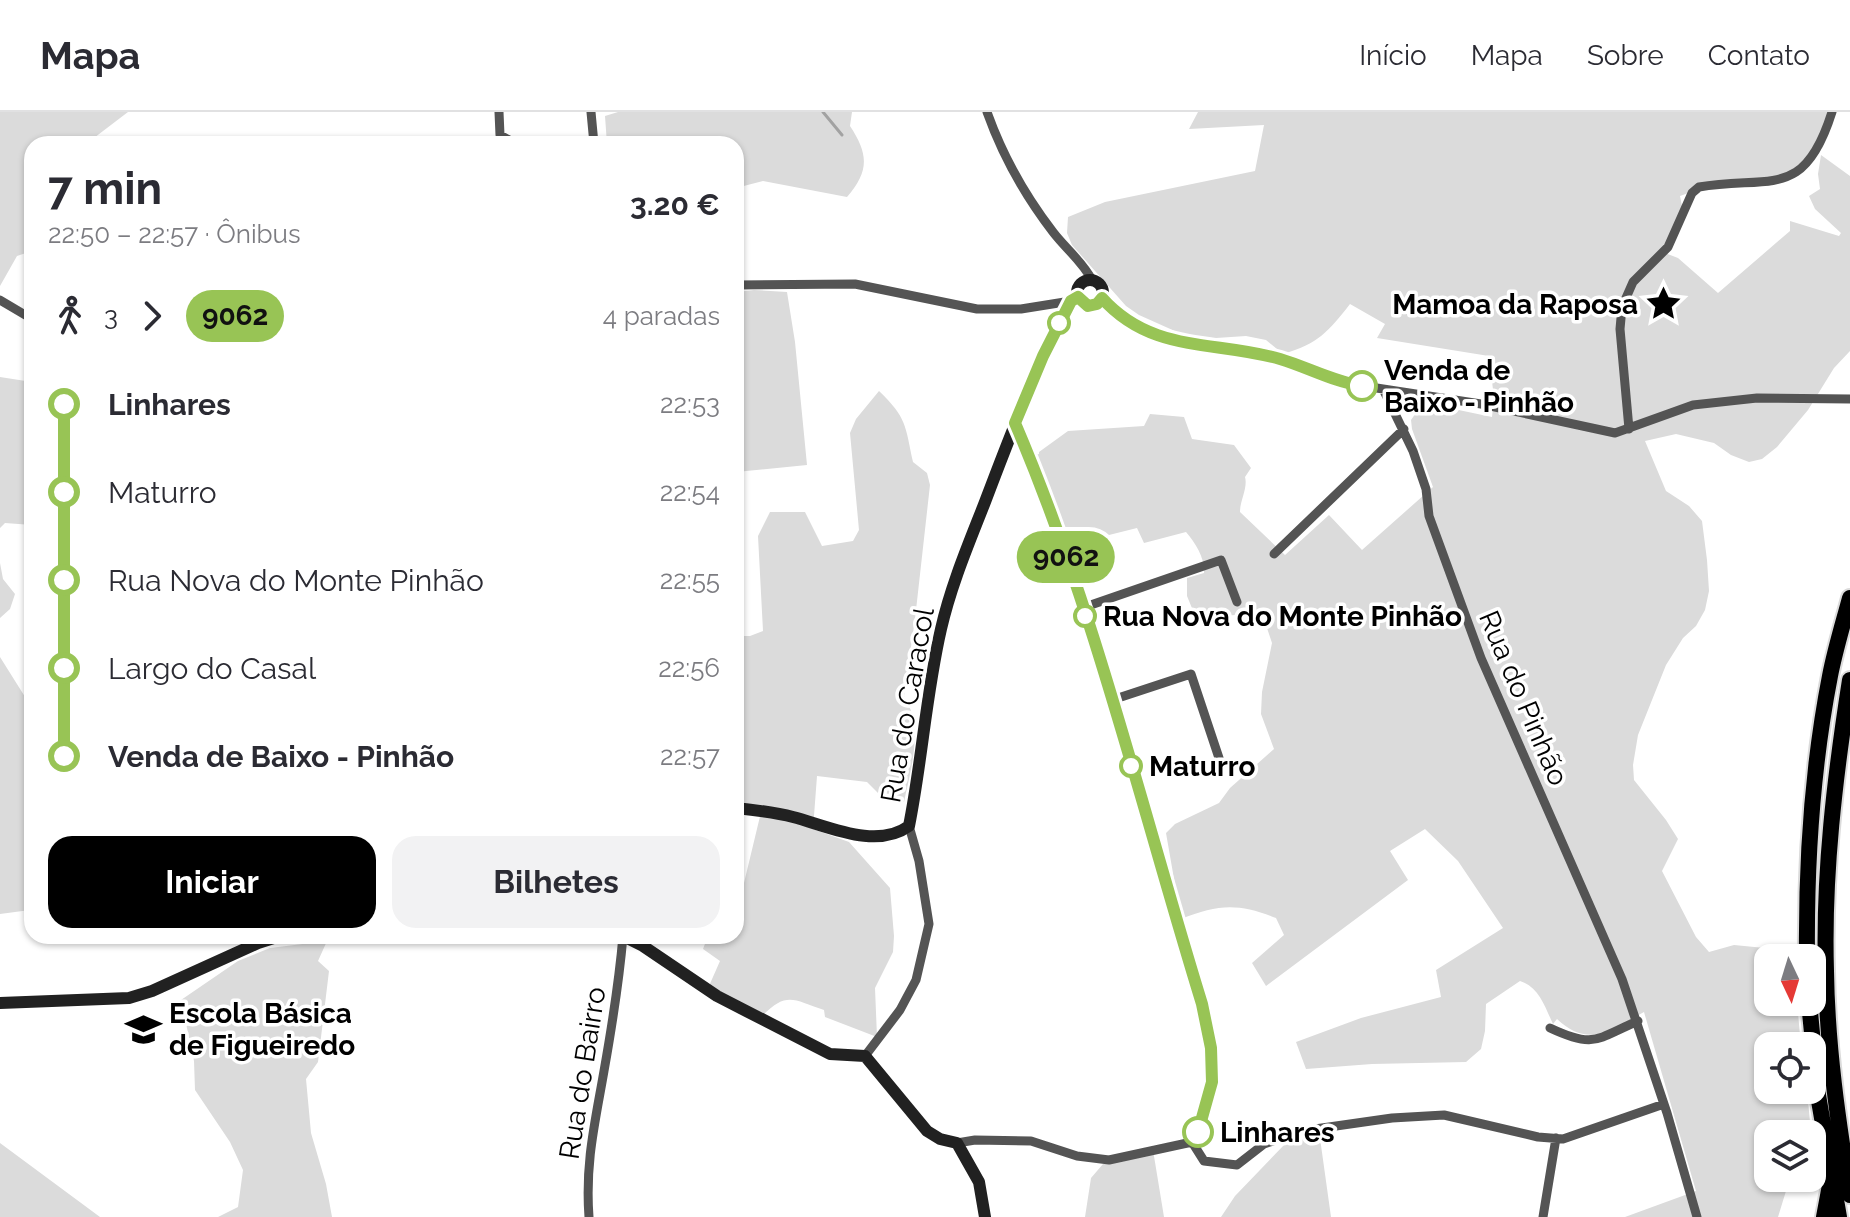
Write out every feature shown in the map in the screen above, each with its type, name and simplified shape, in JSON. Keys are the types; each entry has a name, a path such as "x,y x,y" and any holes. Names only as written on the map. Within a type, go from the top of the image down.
{"highway":[{"path":"1807,944 1817,759 1830,675 1850,598"},
{"path":"1850,680 1837,761 1826,901 1826,972 1836,1093 1850,1195"},
{"path":"1810,1016 1818,1095 1839,1217"},
{"path":"1836,1093 1850,1125"},
{"path":"1824,1217 1831,1180"}],"street":[{"path":"499,112 502,136"},
{"path":"591,112 593,136"},
{"path":"744,285 855,284 977,309 1021,309 1074,299 1088,306 1097,304 1102,298 1102,287 1092,280 1084,264 1056,237 1043,218 1001,147 987,112"},
{"path":"1629,429 1620,329 1622,307 1629,288 1668,247 1692,193 1699,187 1775,182 1792,174 1804,166 1822,143 1832,112"},
{"path":"1074,299 1081,284 1092,280"},
{"path":"1102,298 1133,326 1169,340 1277,358 1357,385 1481,404 1615,433 1693,405 1757,398 1850,399"},
{"name":"Rua do Caracol","path":"744,809 790,816 849,833 879,837 896,835 909,826 928,691 942,624 1015,423 1043,356 1074,299"},
{"path":"0,300 24,314"},
{"name":"Rua do Pinhão","path":"1383,389 1404,429 1426,489 1429,516 1481,658 1638,1021 1697,1217"},
{"path":"639,944 717,996 830,1054 865,1056 927,1131 940,1139 957,1143 975,1140 1031,1141 1077,1156 1109,1160 1192,1142 1198,1134 1212,1082 1211,1048 1202,1004 1112,700 1045,494 1015,423"},
{"path":"1274,554 1404,429"},
{"path":"1082,608 1221,560 1237,602"},
{"path":"1112,700 1191,674 1219,758"},
{"path":"865,1056 900,1010 916,980 929,924 919,861 909,826"},
{"path":"0,1003 129,998 152,991 256,944"},
{"name":"Rua do Bairro","path":"589,1217 590,1141 618,994 622,944"},
{"path":"1550,1028 1576,1040 1592,1041 1638,1021"},
{"path":"1192,1142 1204,1161 1237,1165 1264,1144 1301,1131 1392,1118 1444,1115 1538,1137 1563,1139 1664,1104"},
{"path":"1543,1217 1556,1138"},
{"path":"957,1143 979,1182 985,1217"}],"shaded area":[{"path":"0,112 128,112 96,136 24,136 24,254 17,256 0,286"},
{"path":"618,112 852,112 850,126 861,146 863,171 847,197 763,181 744,186 744,136 606,136 605,116"},
{"path":"1198,112 1831,112 1823,147 1801,173 1768,186 1713,184 1680,196 1682,206 1665,253 1678,258 1718,293 1790,231 1790,221 1839,236 1841,233 1815,209 1809,196 1820,189 1818,174 1821,155 1850,176 1850,351 1834,368 1808,410 1777,447 1762,459 1749,462 1731,455 1714,443 1676,434 1645,441 1666,491 1689,506 1702,521 1709,591 1705,610 1696,626 1683,638 1666,665 1638,735 1634,780 1678,839 1662,871 1696,937 1709,952 1734,945 1754,947 1754,1016 1798,1016 1800,1032 1754,1032 1754,1104 1808,1104 1810,1120 1754,1120 1754,1192 1786,1192 1778,1217 1625,1217 1696,1191 1644,1012 1600,1034 1579,1033 1557,1019 1553,1024 1537,993 1520,981 1486,1004 1481,1049 1466,1062 1306,1069 1296,1042 1361,1018 1441,997 1436,970 1503,928 1458,861 1425,829 1390,851 1408,880 1266,986 1252,963 1284,935 1276,918 1228,907 1206,910 1181,919 1166,833 1175,824 1219,803 1230,788 1274,749 1261,714 1272,643 1262,613 1196,618 1187,596 1187,578 1204,573 1204,567 1199,551 1186,532 1144,543 1137,528 1069,548 1065,534 1059,536 1030,456 1039,454 1068,431 1144,426 1150,414 1184,417 1192,439 1234,445 1251,468 1245,477 1240,512 1285,555 1329,515 1362,550 1433,487 1412,429 1411,420 1418,410 1430,404 1492,417 1494,398 1489,356 1377,338 1385,324 1350,304 1322,335 1305,346 1283,354 1266,340 1246,336 1201,339 1177,332 1126,306 1072,245 1067,233 1068,217 1105,202 1255,171 1264,125 1189,129"},
{"path":"744,291 787,292 807,465 744,471"},
{"path":"0,377 24,381 24,524 5,523 0,528"},
{"path":"879,391 900,416 913,462 927,473 930,485 904,696 910,708 915,734 904,802 885,800 867,782 817,776 813,829 849,842 890,888 893,952 875,988 877,1037 825,1017 824,1010 798,1001 785,1000 763,1015 709,986 720,961 703,949 705,944 744,944 744,883 762,808 744,809 744,636 763,631 758,536 770,512 805,512 822,546 853,541 859,530 850,433 856,419"},
{"path":"0,563 3,579 15,594 10,609 0,618"},
{"path":"0,657 24,695 24,911 0,914"},
{"path":"326,944 318,961 329,971 318,1062 306,1079 311,1133 332,1217 218,1217 238,1207 243,1170 230,1142 195,1090 194,1061 181,1000 238,961 270,948"},
{"path":"1319,1131 1331,1217 1221,1217 1235,1196 1284,1145"},
{"path":"0,1143 100,1217 0,1217"},
{"path":"1153,1150 1164,1217 1085,1217 1091,1178 1103,1164"}],"waterway":[{"path":"823,112 842,135"}],"bus line":[{"name":"9062","path":"1198,1132 1212,1082 1211,1048 1202,1004 1112,700 1045,494 1015,423 1043,356 1071,301 1078,297 1088,306 1097,304 1102,298 1133,326 1156,336 1277,358 1362,386"}],"place":[{"name":"Mamoa da Raposa","path":"1664,304"},
{"name":"Venda de Baixo - Pinhão","path":"1362,386"},
{"name":"Rua Nova do Monte Pinhão","path":"1085,616"},
{"name":"Maturro","path":"1131,766"},
{"name":"Escola Básica de Figueiredo","path":"143,1029"},
{"name":"Linhares","path":"1198,1132"}]}
